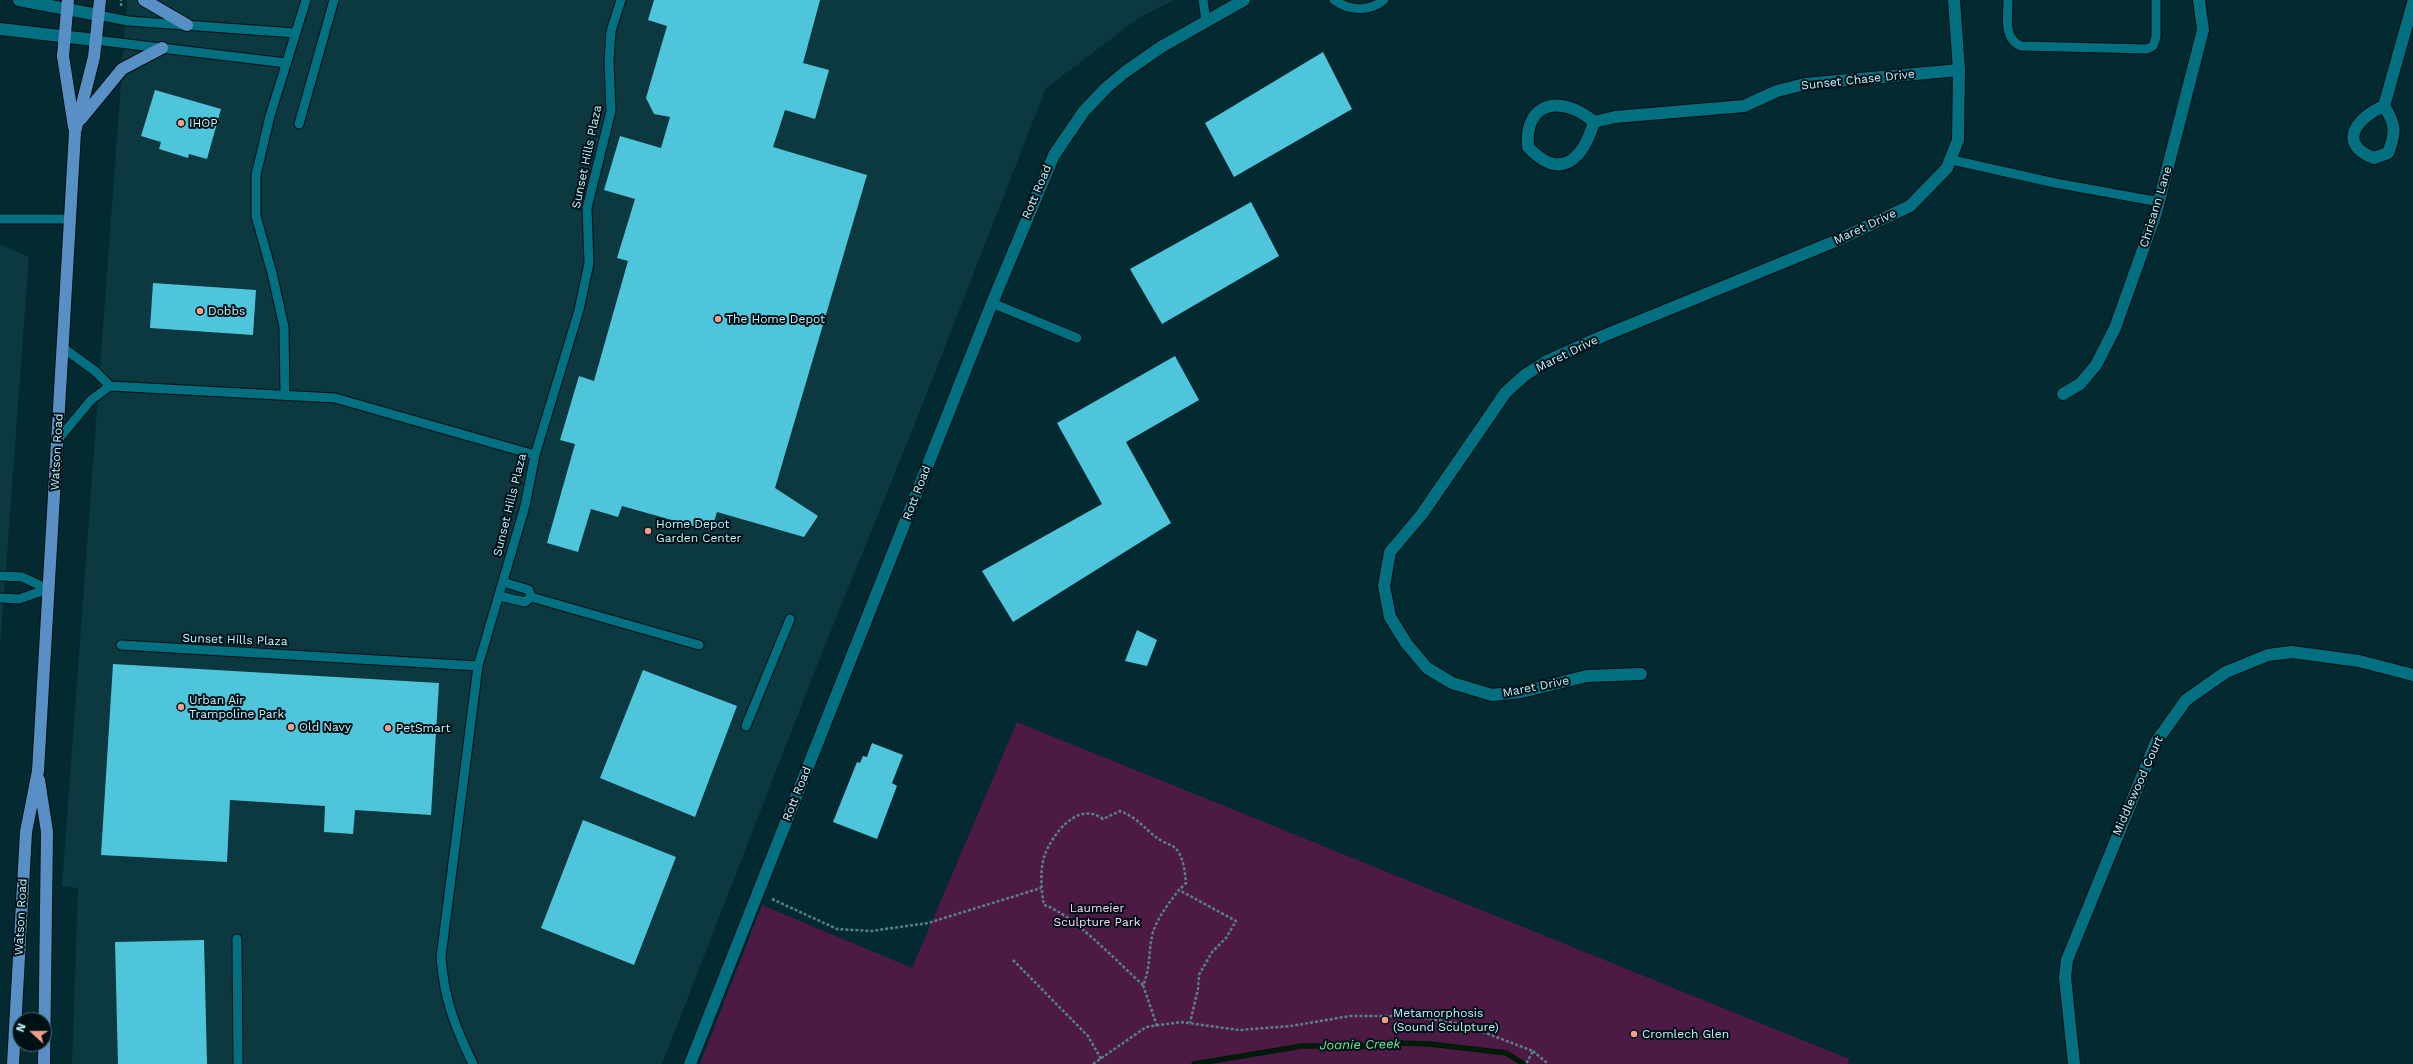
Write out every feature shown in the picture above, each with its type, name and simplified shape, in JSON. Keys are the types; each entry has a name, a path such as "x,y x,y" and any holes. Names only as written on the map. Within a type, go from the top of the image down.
{"main road":[{"name":"Watson Road","path":"13,1064 26,832 38,771 76,127 94,57 100,0"},
{"path":"144,0 187,25"},
{"name":"Watson Road","path":"67,5 63,56 76,127"},
{"path":"76,127 122,69 162,48"},
{"name":"Watson Road","path":"38,771 47,832 44,1064"}],"street":[{"path":"20,0 67,5 98,15"},
{"name":"Rott Road","path":"690,1064 1042,180 1064,138 1107,86 1161,47 1244,0"},
{"name":"Maret Drive","path":"1641,674 1587,676 1521,692 1492,695 1452,684 1427,668 1406,643 1390,617 1384,586 1390,552 1422,514 1506,392 1525,375 1547,361 1603,336 1838,240 1910,206 1952,160 1958,140 1958,70 1954,0"},
{"name":"Chrisann Lane","path":"2063,394 2080,384 2096,365 2115,328 2160,202 2203,30 2198,0"},
{"path":"2384,106 2413,3"},
{"path":"0,29 96,40"},
{"name":"Sunset Chase Drive","path":"1594,122 1615,117 1744,106 1777,91 1805,84 1958,70"},
{"path":"1555,104 1570,107 1584,114 1594,122 1589,137 1575,160 1561,164 1547,163 1528,147 1527,132 1533,118 1544,108 1555,104"},
{"name":"Middlewood Court","path":"2074,1064 2065,977 2067,960 2156,742 2186,700 2226,672 2268,655 2292,652 2359,661 2413,675"}],"lane":[{"path":"285,394 284,327 256,210 257,166 286,63 306,0"},
{"path":"299,124 334,0"},
{"name":"Sunset Hills Plaza","path":"121,645 478,666 525,506 535,455 580,310 590,263 587,208 611,111 609,62 611,31 621,0"},
{"path":"1203,0 1206,21"},
{"path":"1334,0 1342,5 1364,9 1375,7 1384,0"},
{"path":"2008,0 2008,34 2011,41 2021,46 2147,49 2153,46 2156,37 2156,0"},
{"path":"98,15 128,21 295,33"},
{"path":"96,40 286,63"},
{"path":"1952,160 2055,183 2160,202"},
{"path":"0,219 70,219"},
{"path":"992,303 1077,338"},
{"path":"62,347 95,371 110,386"},
{"path":"57,441 91,400 110,386 237,394 285,394 335,398 535,455"},
{"path":"0,576 22,577 48,589"},
{"path":"503,582 529,590 531,597"},
{"path":"0,598 19,598 48,589"},
{"path":"499,596 525,602 531,597"},
{"path":"531,597 699,645"},
{"path":"746,726 790,619"},
{"path":"473,1064 449,1012 442,982 441,958 478,666"},
{"path":"236,939 238,1064"}],"path":[{"path":"1144,985 1148,974 1153,932 1164,910 1186,883 1184,866 1179,852 1171,844 1158,838 1131,815 1120,811 1103,819 1095,813 1086,812 1070,820 1058,830 1044,857 1041,888 1044,906 1093,937 1120,965 1144,985 1157,1026"},
{"path":"758,894 837,929 871,931 928,923 1041,888"},
{"path":"1179,890 1236,921 1226,938 1212,952 1199,974 1198,990 1190,1023"},
{"path":"1013,960 1088,1036 1101,1059"},
{"path":"1093,1064 1146,1027 1181,1022 1239,1030 1291,1026 1350,1016 1412,1016 1462,1024 1533,1051 1548,1064"},
{"path":"1527,1063 1533,1051"}],"shaded area":[{"path":"127,0 1174,0 1140,17 1046,88 912,431 823,650 662,1064 72,1064 78,888 62,886"},
{"path":"0,244 29,257 0,649"}],"green space":[{"name":"Laumeier Sculpture Park","path":"1017,722 1849,1059 1848,1064 700,1064 762,905 912,968"}],"building":[{"name":"The Home Depot","path":"654,0 820,0 803,63 829,70 815,119 785,110 773,147 867,175 775,488 818,516 804,537 717,512 711,531 622,506 618,517 591,509 578,552 547,543 575,444 560,440 579,376 594,381 628,261 617,258 635,199 604,190 620,136 661,148 670,117 654,114 646,98 667,26 648,20"},
{"path":"1323,52 1352,109 1234,177 1205,123"},
{"name":"IHOP","path":"155,90 221,109 207,159 189,154 188,158 159,149 161,142 141,136"},
{"path":"1251,202 1279,256 1162,324 1130,269"},
{"path":"153,283 256,290 253,335 150,328"},
{"path":"1175,356 1199,400 1126,442 1171,523 1013,622 982,571 1102,504 1057,423"},
{"path":"1137,630 1157,640 1147,666 1125,661"},
{"path":"113,664 439,683 431,815 355,810 353,834 324,832 325,806 230,800 227,862 101,855"},
{"path":"643,670 737,706 695,817 600,778"},
{"path":"872,743 903,755 892,783 897,786 877,839 833,822 857,762 860,763 863,756 867,757"},
{"path":"583,820 676,857 634,965 541,928"},
{"path":"204,940 207,1064 118,1064 115,942"}],"waterway":[{"name":"Joanie Creek","path":"1194,1064 1302,1046 1382,1046 1396,1043 1430,1044 1506,1053 1524,1064"}],"place":[{"name":"IHOP","path":"181,123"},
{"name":"Dobbs","path":"200,311"},
{"name":"The Home Depot","path":"718,319"},
{"name":"Home Depot Garden Center","path":"648,531"},
{"name":"Urban Air Trampoline Park","path":"181,707"},
{"name":"Old Navy","path":"291,727"},
{"name":"PetSmart","path":"388,728"},
{"name":"Metamorphosis (Sound Sculpture)","path":"1385,1020"},
{"name":"Cromlech Glen","path":"1634,1034"}]}
